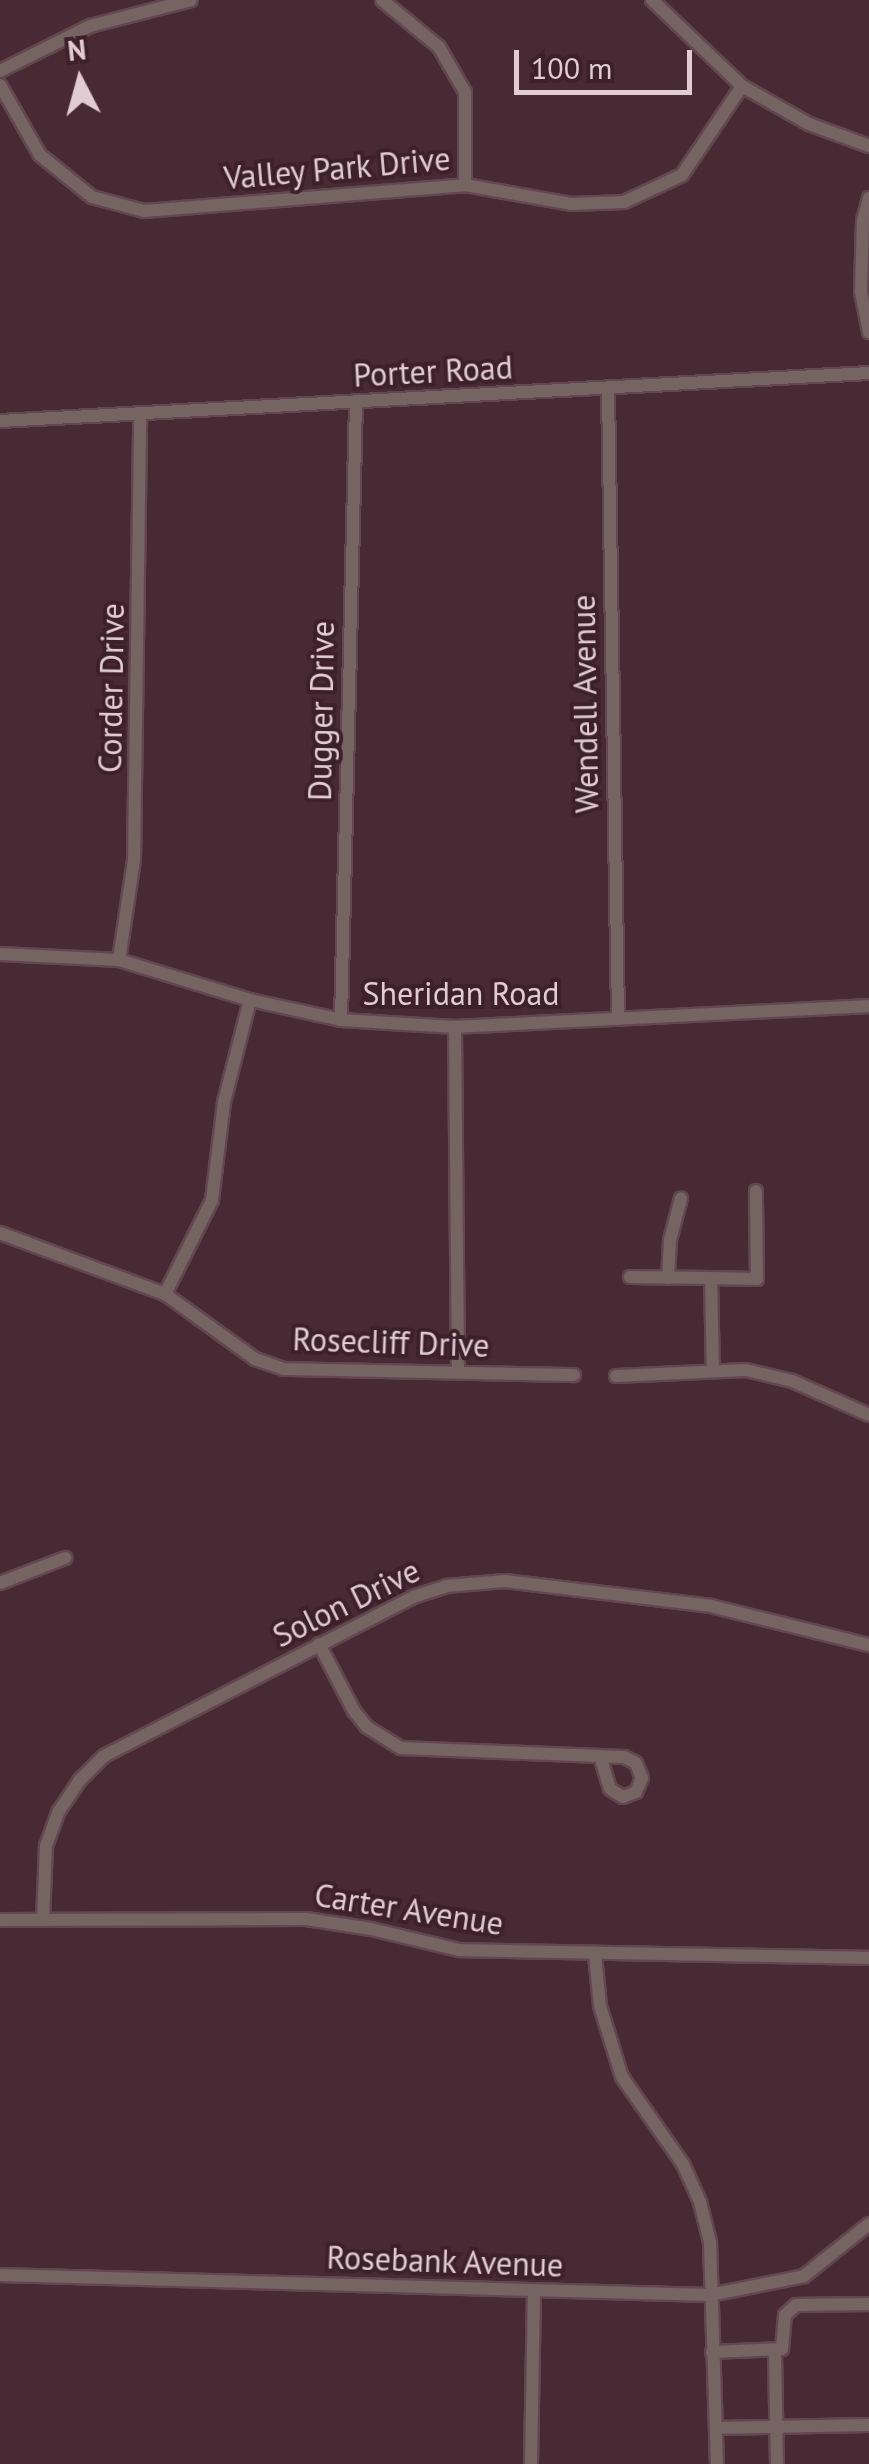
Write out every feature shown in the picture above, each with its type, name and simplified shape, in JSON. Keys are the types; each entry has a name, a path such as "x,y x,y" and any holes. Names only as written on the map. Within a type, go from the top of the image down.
{"street":[{"path":"0,71 104,21 191,0"},
{"path":"382,0 439,47 464,92 466,185"},
{"path":"652,0 742,86 808,124 869,146"},
{"name":"Valley Park Drive","path":"0,84 40,155 92,197 144,212 466,185 572,204 624,202 682,175 742,86"},
{"path":"869,198 863,220 862,292 869,332"},
{"name":"Porter Road","path":"0,422 869,373"},
{"name":"Wendell Avenue","path":"608,389 618,1019"},
{"name":"Dugger Drive","path":"340,1020 356,403"},
{"name":"Corder Drive","path":"119,960 134,860 140,416"},
{"name":"Sheridan Road","path":"0,954 119,960 250,1000 340,1020 455,1027 869,1006"},
{"path":"166,1294 212,1200 224,1102 250,1000"},
{"path":"455,1027 458,1369"},
{"path":"630,1277 756,1279 756,1190"},
{"path":"668,1278 670,1240 681,1198"},
{"name":"Rosecliff Drive","path":"0,1233 166,1294 255,1358 284,1369 574,1374"},
{"path":"711,1278 713,1371"},
{"path":"616,1376 746,1370 792,1382 869,1415"},
{"path":"0,1583 64,1558"},
{"name":"Solon Drive","path":"43,1920 46,1846 59,1811 104,1756 414,1596 484,1580 711,1606 869,1646"},
{"path":"320,1644 360,1719 401,1748 600,1756"},
{"name":"Carter Avenue","path":"0,1920 306,1919 371,1929 459,1950 869,1958"},
{"path":"595,1955 600,2006 622,2076 683,2164 700,2202 710,2242 717,2464"},
{"name":"Rosebank Avenue","path":"0,2275 710,2294 804,2276 869,2224"},
{"path":"530,2464 534,2292"},
{"path":"712,2352 775,2351 784,2344 785,2315 791,2307 869,2304"},
{"path":"775,2351 778,2464"},
{"path":"716,2428 869,2425"}]}
